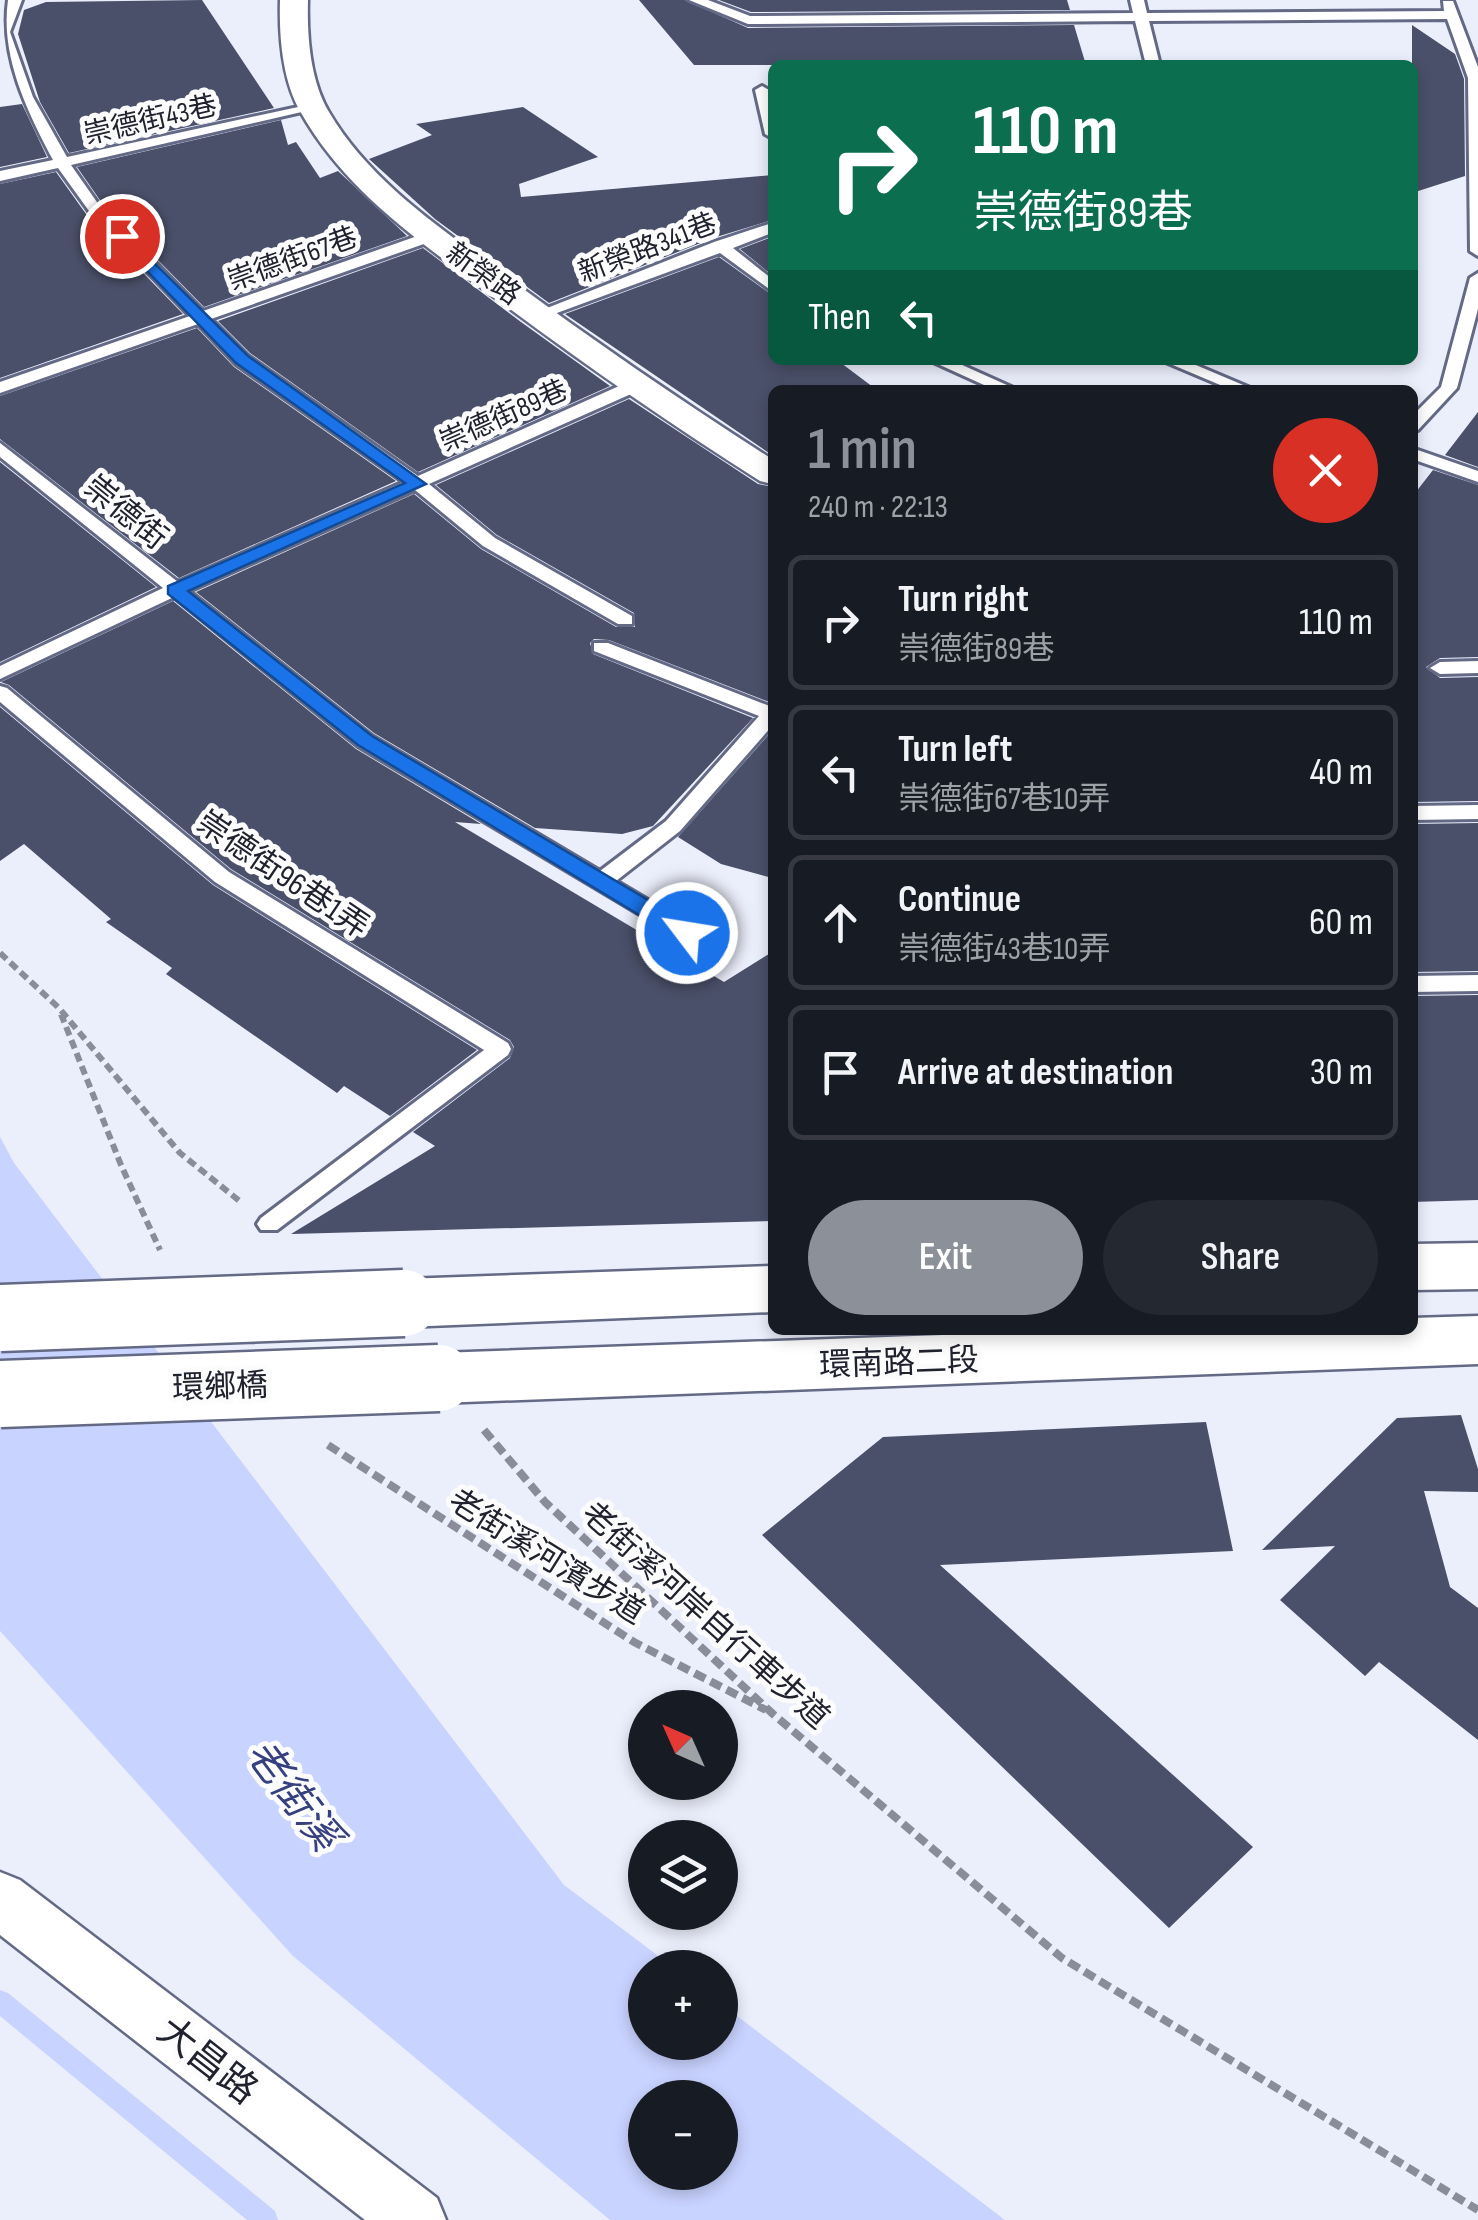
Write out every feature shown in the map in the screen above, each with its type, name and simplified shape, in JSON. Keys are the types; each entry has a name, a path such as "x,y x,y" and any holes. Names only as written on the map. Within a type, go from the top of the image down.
{"main road":[{"path":"1418,1267 1478,1266"},
{"path":"0,1318 768,1289"},
{"name":"環南路二段","path":"439,1378 1330,1338 1478,1340"},
{"name":"環鄉橋","path":"0,1394 439,1378"}],"street":[{"name":"新榮路","path":"294,0 294,40 312,108 354,170 432,236 634,386 768,471"},
{"name":"大昌路","path":"0,1900 416,2220"}],"lane":[{"path":"15,0 3,32 26,97 63,164 94,208 242,360 418,484 489,542 625,620"},
{"path":"698,2 748,20 1140,8 1450,8 1477,91 1478,251"},
{"path":"1140,8 1152,60"},
{"path":"762,90 768,116"},
{"name":"崇德街43巷","path":"0,176 312,108"},
{"name":"新榮路341巷","path":"540,314 768,229"},
{"name":"崇德街67巷","path":"0,388 432,236"},
{"path":"720,245 768,283"},
{"path":"1418,420 1449,388 1478,278"},
{"path":"950,365 998,385"},
{"path":"1182,365 1234,385"},
{"name":"崇德街89巷","path":"0,673 175,590 634,386"},
{"name":"崇德街","path":"0,448 365,741 716,950"},
{"path":"1418,456 1478,477"},
{"path":"600,647 768,712"},
{"path":"1440,668 1478,668"},
{"name":"崇德街96巷1弄","path":"0,692 222,878 500,1049 269,1224"},
{"path":"600,882 673,826 768,719"},
{"path":"1418,812 1478,812"},
{"path":"1418,984 1478,983"}],"path":[{"path":"0,953 59,1008 180,1153 269,1224"},
{"path":"59,1008 120,1165 160,1250"},
{"name":"老街溪河岸自行車步道","path":"439,1378 545,1502 773,1714 1062,1958 1478,2210"},
{"name":"老街溪河濱步道","path":"316,1437 634,1642 773,1714"}],"water":[{"name":"老街溪","path":"0,1137 14,1163 564,1885 650,1950 628,1950 628,2060 738,2060 738,2017 1005,2220 610,2220 293,1956 0,1631"}],"building":[{"path":"202,0 274,108 69,153 40,102 18,34 24,10 46,2"},
{"path":"639,0 685,0 748,28 1074,25 1084,60 768,60 768,65 694,65"},
{"path":"719,0 1067,0 1070,10 751,12"},
{"path":"1412,25 1455,54 1464,79 1465,176 1418,191 1418,60 1412,60"},
{"path":"22,104 47,157 0,167 0,107"},
{"path":"523,107 598,157 519,184 521,197 768,175 768,221 713,238 549,303 435,219 369,159 432,135 416,124"},
{"path":"281,120 288,145 296,142 320,178 338,171 407,236 204,307 102,203 77,167"},
{"path":"56,172 86,214 183,314 0,378 0,184"},
{"path":"768,238 768,272 740,249"},
{"path":"423,248 610,386 418,472 250,353 218,321"},
{"path":"719,257 768,292 768,365 844,365 870,385 768,385 768,452 565,314"},
{"path":"197,328 234,367 396,481 179,578 0,439 0,396"},
{"path":"629,399 758,484 768,486 768,701 609,640 594,639 590,643 593,654 753,718 653,826 622,834 535,828 374,733 196,592 414,494 481,549 616,627 635,627 634,613 497,535 436,485"},
{"path":"1478,412 1478,467 1445,455"},
{"path":"0,462 156,587 0,662"},
{"path":"1433,470 1478,485 1478,657 1440,658 1426,667 1440,678 1478,677 1478,801 1418,802 1418,489"},
{"path":"173,601 356,749 481,824 455,822 724,982 768,954 768,1221 291,1234 435,1146 413,1132 510,1058 514,1047 510,1040 231,869 1,682"},
{"path":"0,707 213,885 477,1050 390,1116 344,1086 337,1093 166,974 172,968 106,922 111,919 24,844 0,861"},
{"path":"768,736 768,877 721,864 678,837"},
{"path":"1478,823 1478,971 1418,972 1418,824"},
{"path":"1478,995 1478,1200 1418,1202 1418,996"},
{"path":"1461,1415 1478,1469 1478,1492 1424,1491 1450,1587 1478,1608 1478,1740 1379,1662 1365,1676 1280,1600 1335,1546 1262,1550 1397,1418"},
{"path":"1206,1422 1233,1551 940,1565 1253,1847 1169,1928 762,1535 883,1437"}],"waterway":[{"path":"0,2001 266,2220"}],"route":[{"path":"122,236 242,360 418,484 175,590 365,741 687,933"}]}
